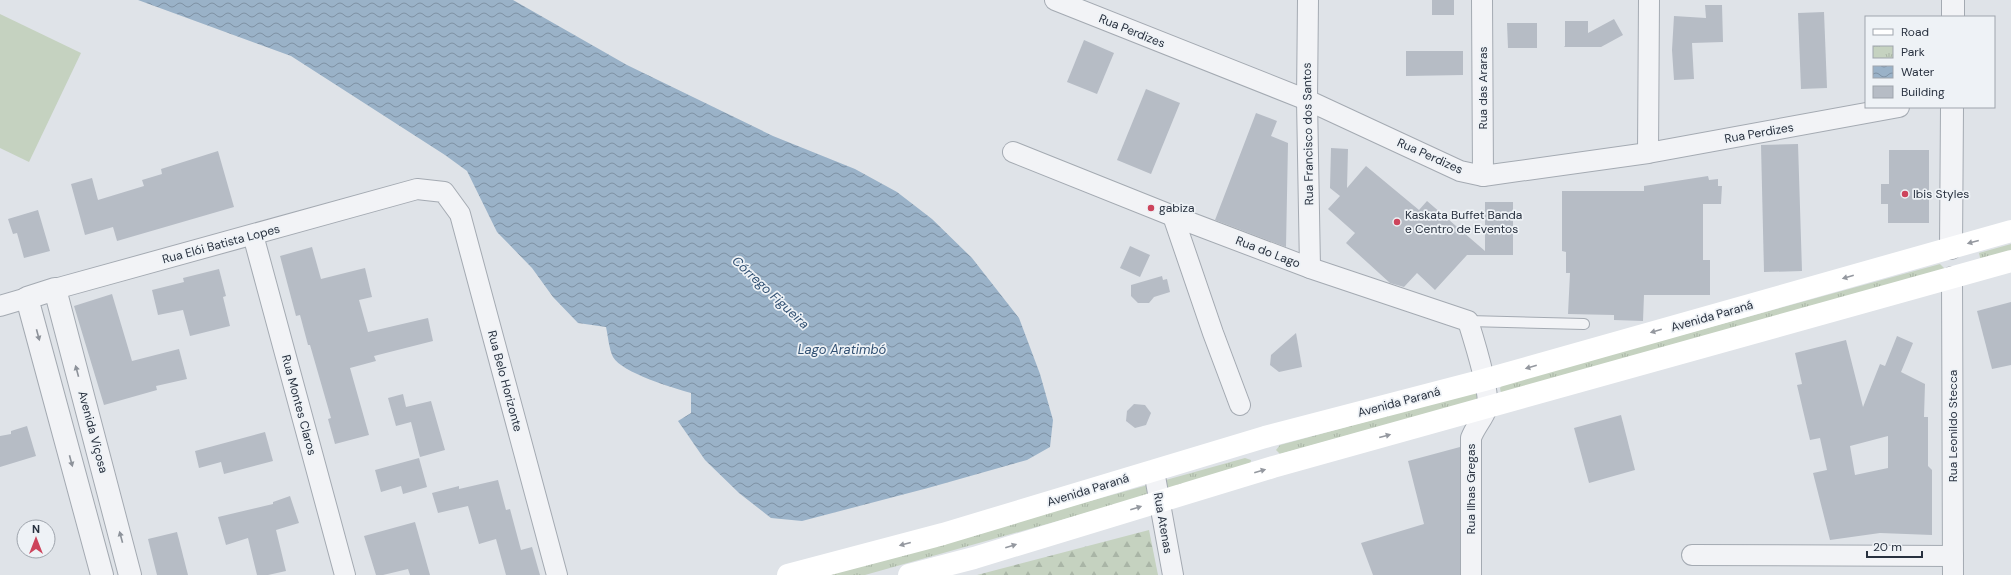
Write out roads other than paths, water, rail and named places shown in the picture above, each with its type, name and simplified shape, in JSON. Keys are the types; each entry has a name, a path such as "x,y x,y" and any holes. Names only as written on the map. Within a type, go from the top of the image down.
{"main road":[{"name":"Avenida Paraná","path":"788,575 936,536 1265,437 1484,380 2011,232"},
{"path":"1951,248 1952,277"},
{"path":"909,575 974,558 1160,501 1487,407 2011,261"}],"street":[{"name":"Rua Perdizes","path":"1055,0 1307,100 1460,171 1483,176 1648,153 1894,108"},
{"name":"Rua Francisco dos Santos","path":"1308,0 1307,100 1310,268"},
{"name":"Rua das Araras","path":"1482,0 1483,176"},
{"path":"1648,153 1649,0"},
{"path":"1953,0 1953,16"},
{"path":"1951,248 1952,108"},
{"name":"Rua do Lago","path":"1013,152 1173,216 1310,268 1468,321"},
{"name":"Rua Elói Batista Lopes","path":"0,306 55,289 417,189 444,192"},
{"name":"Rua Belo Horizonte","path":"444,192 460,214 557,575"},
{"path":"1173,216 1213,333 1240,405"},
{"name":"Rua Montes Claros","path":"254,235 345,575"},
{"name":"Rua Leonildo Stecca","path":"1952,277 1953,566"},
{"name":"Avenida Viçosa","path":"55,289 130,575"},
{"path":"28,298 102,575"},
{"path":"1468,321 1484,380 1487,407"},
{"name":"Rua Ilhas Gregas","path":"1471,575 1471,438 1487,407"},
{"name":"Rua Atenas","path":"1154,471 1173,575"},
{"path":"1692,555 1953,566"}],"lane":[{"path":"1468,321 1584,324"}],"water":[{"name":"Lago Aratimbó","path":"138,0 513,0 627,65 773,136 855,169 897,192 932,219 972,258 1019,318 1040,374 1053,420 1050,447 1027,460 802,521 771,518 739,493 705,460 678,421 691,413 691,393 649,379 627,369 618,363 612,354 606,327 578,323 553,297 532,268 497,232 467,171 445,155 291,56"}],"place":[{"name":"Ibis Styles","path":"1905,194"},
{"name":"gabiza","path":"1151,208"},
{"name":"Kaskata Buffet Banda e Centro de Eventos","path":"1397,222"}],"water label":[{"name":"Córrego Figueira","path":"771,292"}]}
